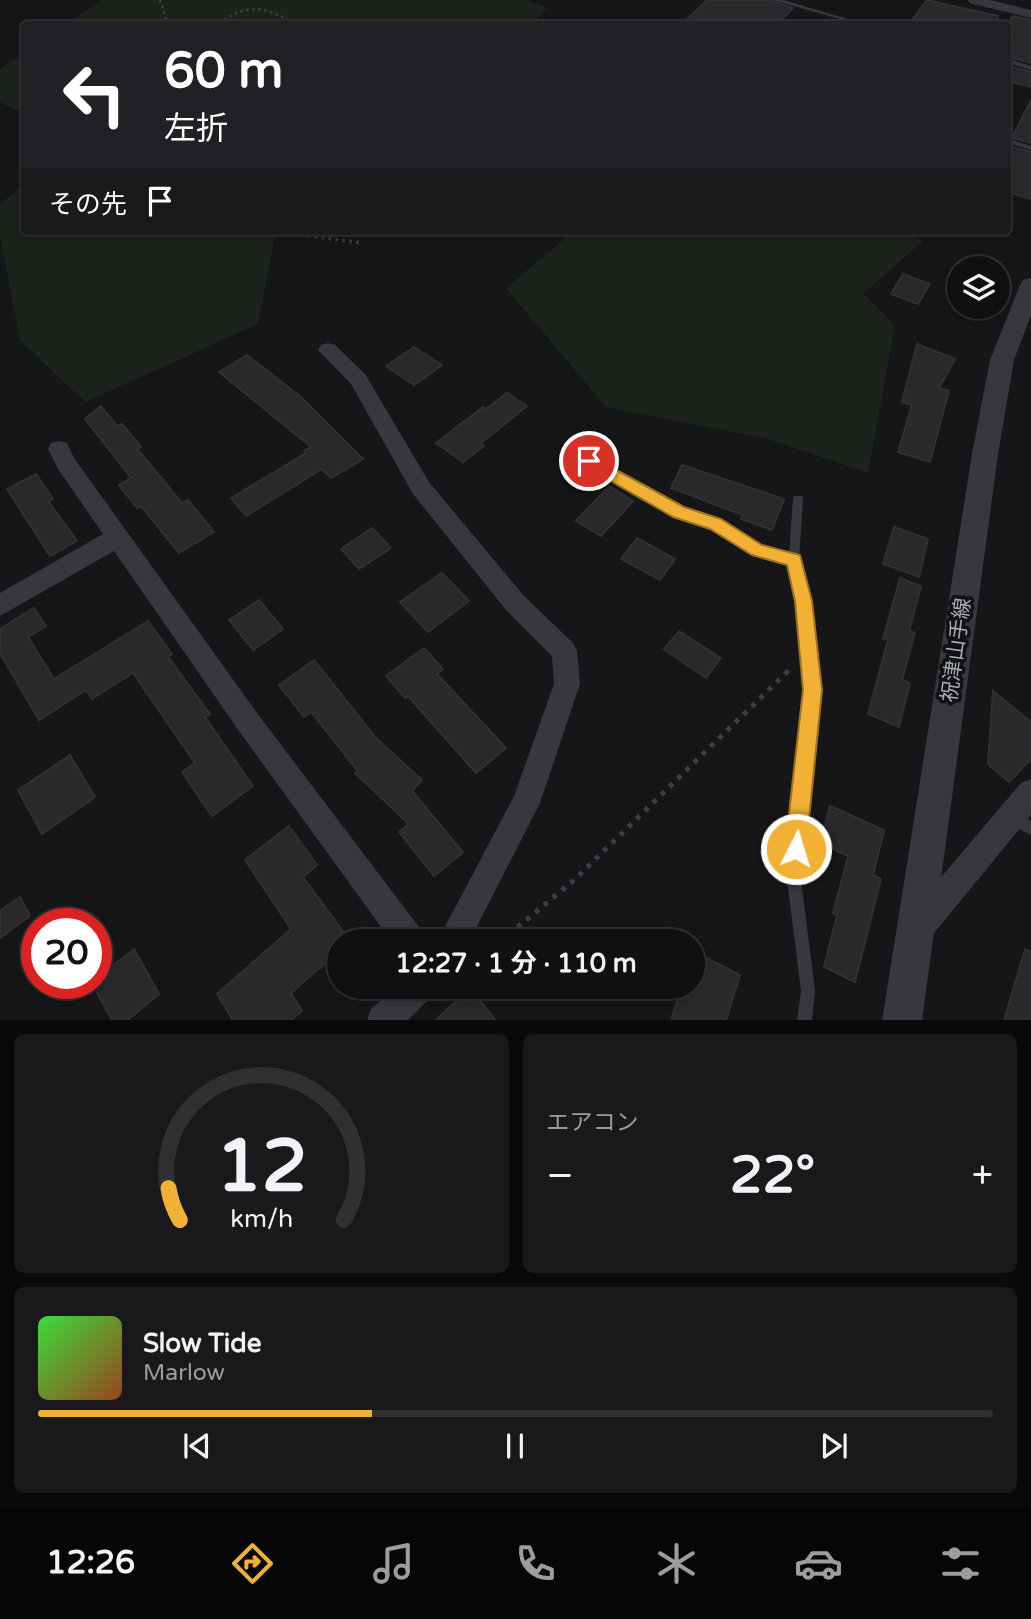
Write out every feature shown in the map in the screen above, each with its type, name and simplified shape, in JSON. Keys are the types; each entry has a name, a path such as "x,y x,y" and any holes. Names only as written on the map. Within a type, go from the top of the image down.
{"street":[{"path":"974,0 1003,3 1031,14"},
{"name":"祝津山手線","path":"902,1020 985,454 1003,360 1031,285"},
{"path":"328,349 358,379 421,488 515,603 564,651 567,684 526,803 459,929"},
{"path":"59,449 248,722 401,929"},
{"path":"0,605 118,537"},
{"path":"915,932 1021,823 1031,793"},
{"path":"383,1020 406,999"}],"lane":[{"path":"776,0 851,21"},
{"path":"1011,62 1031,68"},
{"path":"1011,142 1031,148"},
{"path":"589,461 679,512 716,524 758,550 794,560"},
{"path":"798,499 794,560 803,601 813,690 793,872 808,991 804,1020"}],"path":[{"path":"160,0 167,21"},
{"path":"224,21 237,10 255,5 276,10 291,21"},
{"path":"301,235 362,243"},
{"path":"516,929 573,881 796,662 809,656"}],"shaded area":[{"path":"103,0 527,0 547,8 534,21 71,21"},
{"path":"21,55 21,112 0,102 0,69"},
{"path":"21,187 21,235 275,235 258,324 85,402 20,340 0,236 0,204"},
{"path":"566,235 907,235 923,241 863,294 895,326 868,473 768,439 606,407 506,288"}],"building":[{"path":"707,0 770,0 793,8 781,21 685,21"},
{"path":"927,0 998,16 997,21 911,21"},
{"path":"1012,16 1031,20 1031,63 1011,58 1010,21"},
{"path":"1011,67 1031,72 1031,87 1011,82"},
{"path":"1031,100 1031,143 1012,138"},
{"path":"1011,147 1031,152 1031,199 1011,193"},
{"path":"903,274 930,284 918,304 891,294"},
{"path":"917,344 955,359 939,388 949,391 930,462 898,452 912,405 902,402"},
{"path":"414,347 442,365 414,385 386,366"},
{"path":"247,355 301,397 363,459 331,478 322,469 246,516 231,498 306,453 304,451 311,447 219,372"},
{"path":"507,393 527,406 480,444 484,446 463,462 436,443 483,407 486,409"},
{"path":"101,406 117,426 122,424 141,447 137,449 182,503 188,500 214,532 179,553 141,506 137,508 119,485 131,478 85,419"},
{"path":"682,465 784,499 772,530 741,519 743,515 671,488"},
{"path":"36,474 53,499 49,502 77,541 50,556 7,489"},
{"path":"609,486 633,501 601,536 576,521"},
{"path":"894,527 928,539 919,577 883,564"},
{"path":"372,528 391,548 359,569 341,549"},
{"path":"637,538 675,559 660,580 621,559"},
{"path":"442,573 469,601 428,632 400,602"},
{"path":"900,578 921,586 909,631 915,633 902,680 910,683 899,727 868,714 888,640 883,639"},
{"path":"259,600 283,629 253,650 229,620"},
{"path":"34,608 46,626 28,637 54,679 148,621 172,654 168,657 210,714 205,717 253,786 212,816 182,772 195,763 133,673 92,699 86,690 39,720 0,653 0,629"},
{"path":"679,631 721,658 706,678 664,649"},
{"path":"424,648 443,669 437,674 506,748 476,773 408,696 405,698 386,676"},
{"path":"314,660 377,739 422,780 412,791 463,852 434,876 399,832 409,824 355,773 357,770 311,712 304,717 279,685"},
{"path":"993,691 1031,722 1031,759 1009,782 988,764"},
{"path":"70,755 95,797 42,834 18,790"},
{"path":"830,806 884,830 873,875 881,879 855,982 824,967 837,915 833,913 848,856 820,843"},
{"path":"289,826 317,865 303,877 341,929 327,929 327,961 291,993 302,1011 291,1020 233,1020 217,994 291,929 245,860"},
{"path":"20,897 26,908 21,908 21,923 0,938 0,911"},
{"path":"134,949 159,994 128,1020 112,1020 100,999 112,999 112,966"},
{"path":"1025,950 1031,951 1031,1020 1004,1020"},
{"path":"705,957 740,975 726,1020 671,1020 678,999 705,999"},
{"path":"458,999 479,999 495,1020 436,1020"}],"route":[{"path":"589,461 679,512 716,524 758,550 794,560 803,601 813,690 796,849"}]}
